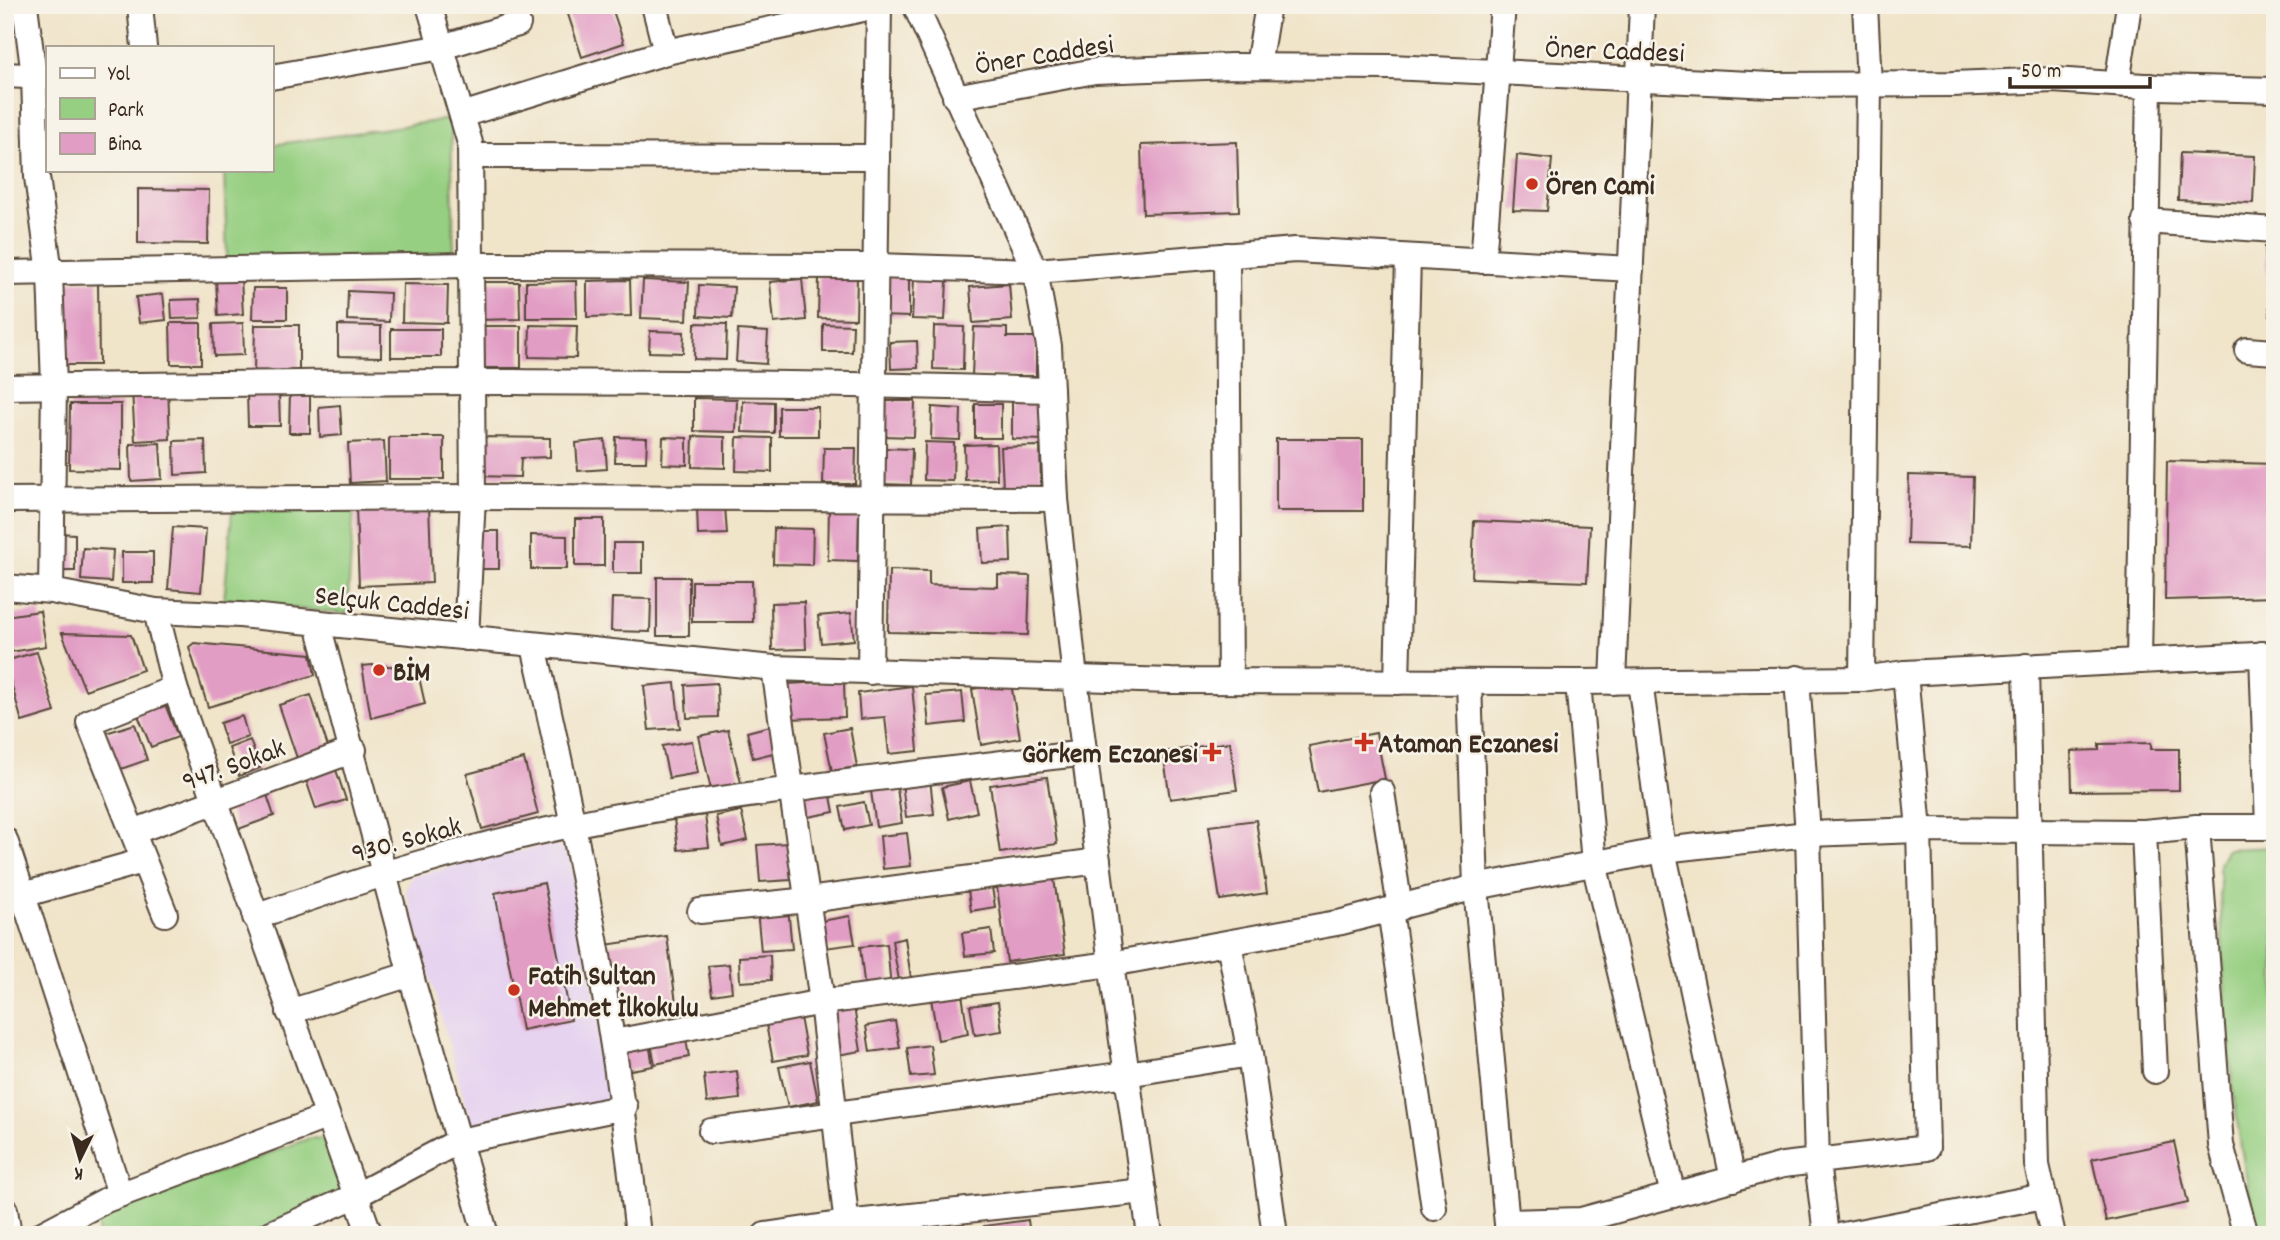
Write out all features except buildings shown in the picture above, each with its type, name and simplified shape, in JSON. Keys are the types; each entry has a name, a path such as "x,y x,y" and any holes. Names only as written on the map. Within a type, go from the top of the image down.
{"street":[{"path":"25,5 40,76 37,177 50,274 54,386 51,591"},
{"path":"140,5 144,46"},
{"path":"429,5 471,156 473,497 466,638"},
{"path":"654,5 666,52"},
{"path":"462,116 794,14 880,5 870,672"},
{"path":"915,5 1035,271 1049,346 1056,499 1075,679 1111,964 1150,1235"},
{"path":"1258,66 1268,5"},
{"path":"1483,261 1503,5"},
{"path":"1613,682 1642,5"},
{"path":"1862,679 1869,84 1864,5"},
{"path":"2118,84 2129,5"},
{"path":"273,77 442,47 518,24"},
{"name":"Öner Caddesi","path":"955,97 1095,71 1258,66 1390,67 1771,85 2053,79 2149,86 2275,90"},
{"path":"5,75 40,76"},
{"path":"2139,660 2149,86"},
{"path":"471,156 877,156"},
{"path":"2145,221 2275,230"},
{"path":"5,273 471,265 876,266 1035,271 1295,250 1631,269"},
{"path":"1227,256 1230,681"},
{"path":"1397,681 1408,257"},
{"path":"2247,350 2275,352"},
{"path":"5,387 472,382 874,385 1051,390"},
{"path":"5,500 473,497 1056,499"},
{"name":"Selçuk Caddesi","path":"5,587 51,591 156,611 240,615 774,668 1075,679 1640,682 1862,679 1905,673 2268,654"},
{"path":"156,611 175,688 370,1235"},
{"path":"318,624 354,750 411,974 486,1235"},
{"path":"534,646 575,825 614,1042 625,1107 638,1235"},
{"path":"614,1042 822,1002 1111,964 1229,943 1395,909 1476,887 1663,850 1808,834 1919,830 2144,832 2197,827 2271,827 2268,654"},
{"path":"2026,666 2032,830 2037,1165 2053,1235"},
{"path":"774,668 822,1002 847,1229"},
{"path":"1469,682 1476,887 1508,1228 1581,1220 1783,1165 1927,1149 1919,830 1905,673"},
{"path":"1797,678 1808,834 1817,1162 1826,1235"},
{"path":"1578,682 1594,863 1673,1195"},
{"path":"1640,682 1663,850 1733,1179"},
{"path":"165,914 89,722 175,688"},
{"name":"947. Sokak","path":"133,832 354,750"},
{"name":"930. Sokak","path":"256,917 385,872 575,825 792,788 1085,753"},
{"path":"1382,792 1434,1208"},
{"path":"2197,827 2205,967 2221,1145 2246,1235"},
{"path":"2144,832 2155,1071"},
{"path":"5,840 14,897 120,1194"},
{"path":"14,897 143,861"},
{"path":"700,911 808,900 1098,861"},
{"path":"1229,943 1250,1054 1275,1235"},
{"path":"289,1012 411,974"},
{"path":"710,1131 1127,1074 1250,1054"},
{"path":"267,1235 355,1196 459,1141 625,1107"},
{"path":"40,1235 76,1226 120,1194 326,1117"},
{"path":"765,1235 847,1229 1144,1191"},
{"path":"1843,1235 2044,1196"},
{"path":"5,1210 9,1235"}],"shaded area":[{"name":"Fatih Sultan Mehmet İlkokulu","path":"551,844 569,853 612,1089 607,1101 482,1126 471,1123 406,891 412,876"}],"green space":[{"path":"451,119 454,255 227,259 224,172 273,172 273,145"},
{"path":"354,507 347,614 224,601 232,512"},
{"path":"2275,847 2275,1235 2259,1235 2240,1143 2229,1051 2219,864 2227,849"},
{"path":"310,1138 325,1139 343,1194 255,1235 98,1235 98,1223 103,1216"}],"place":[{"name":"Ören Cami","path":"1532,184"},
{"name":"BİM","path":"379,670"},
{"name":"Ataman Eczanesi","path":"1364,742"},
{"name":"Görkem Eczanesi","path":"1212,752"},
{"name":"Fatih Sultan Mehmet İlkokulu","path":"514,990"}]}
